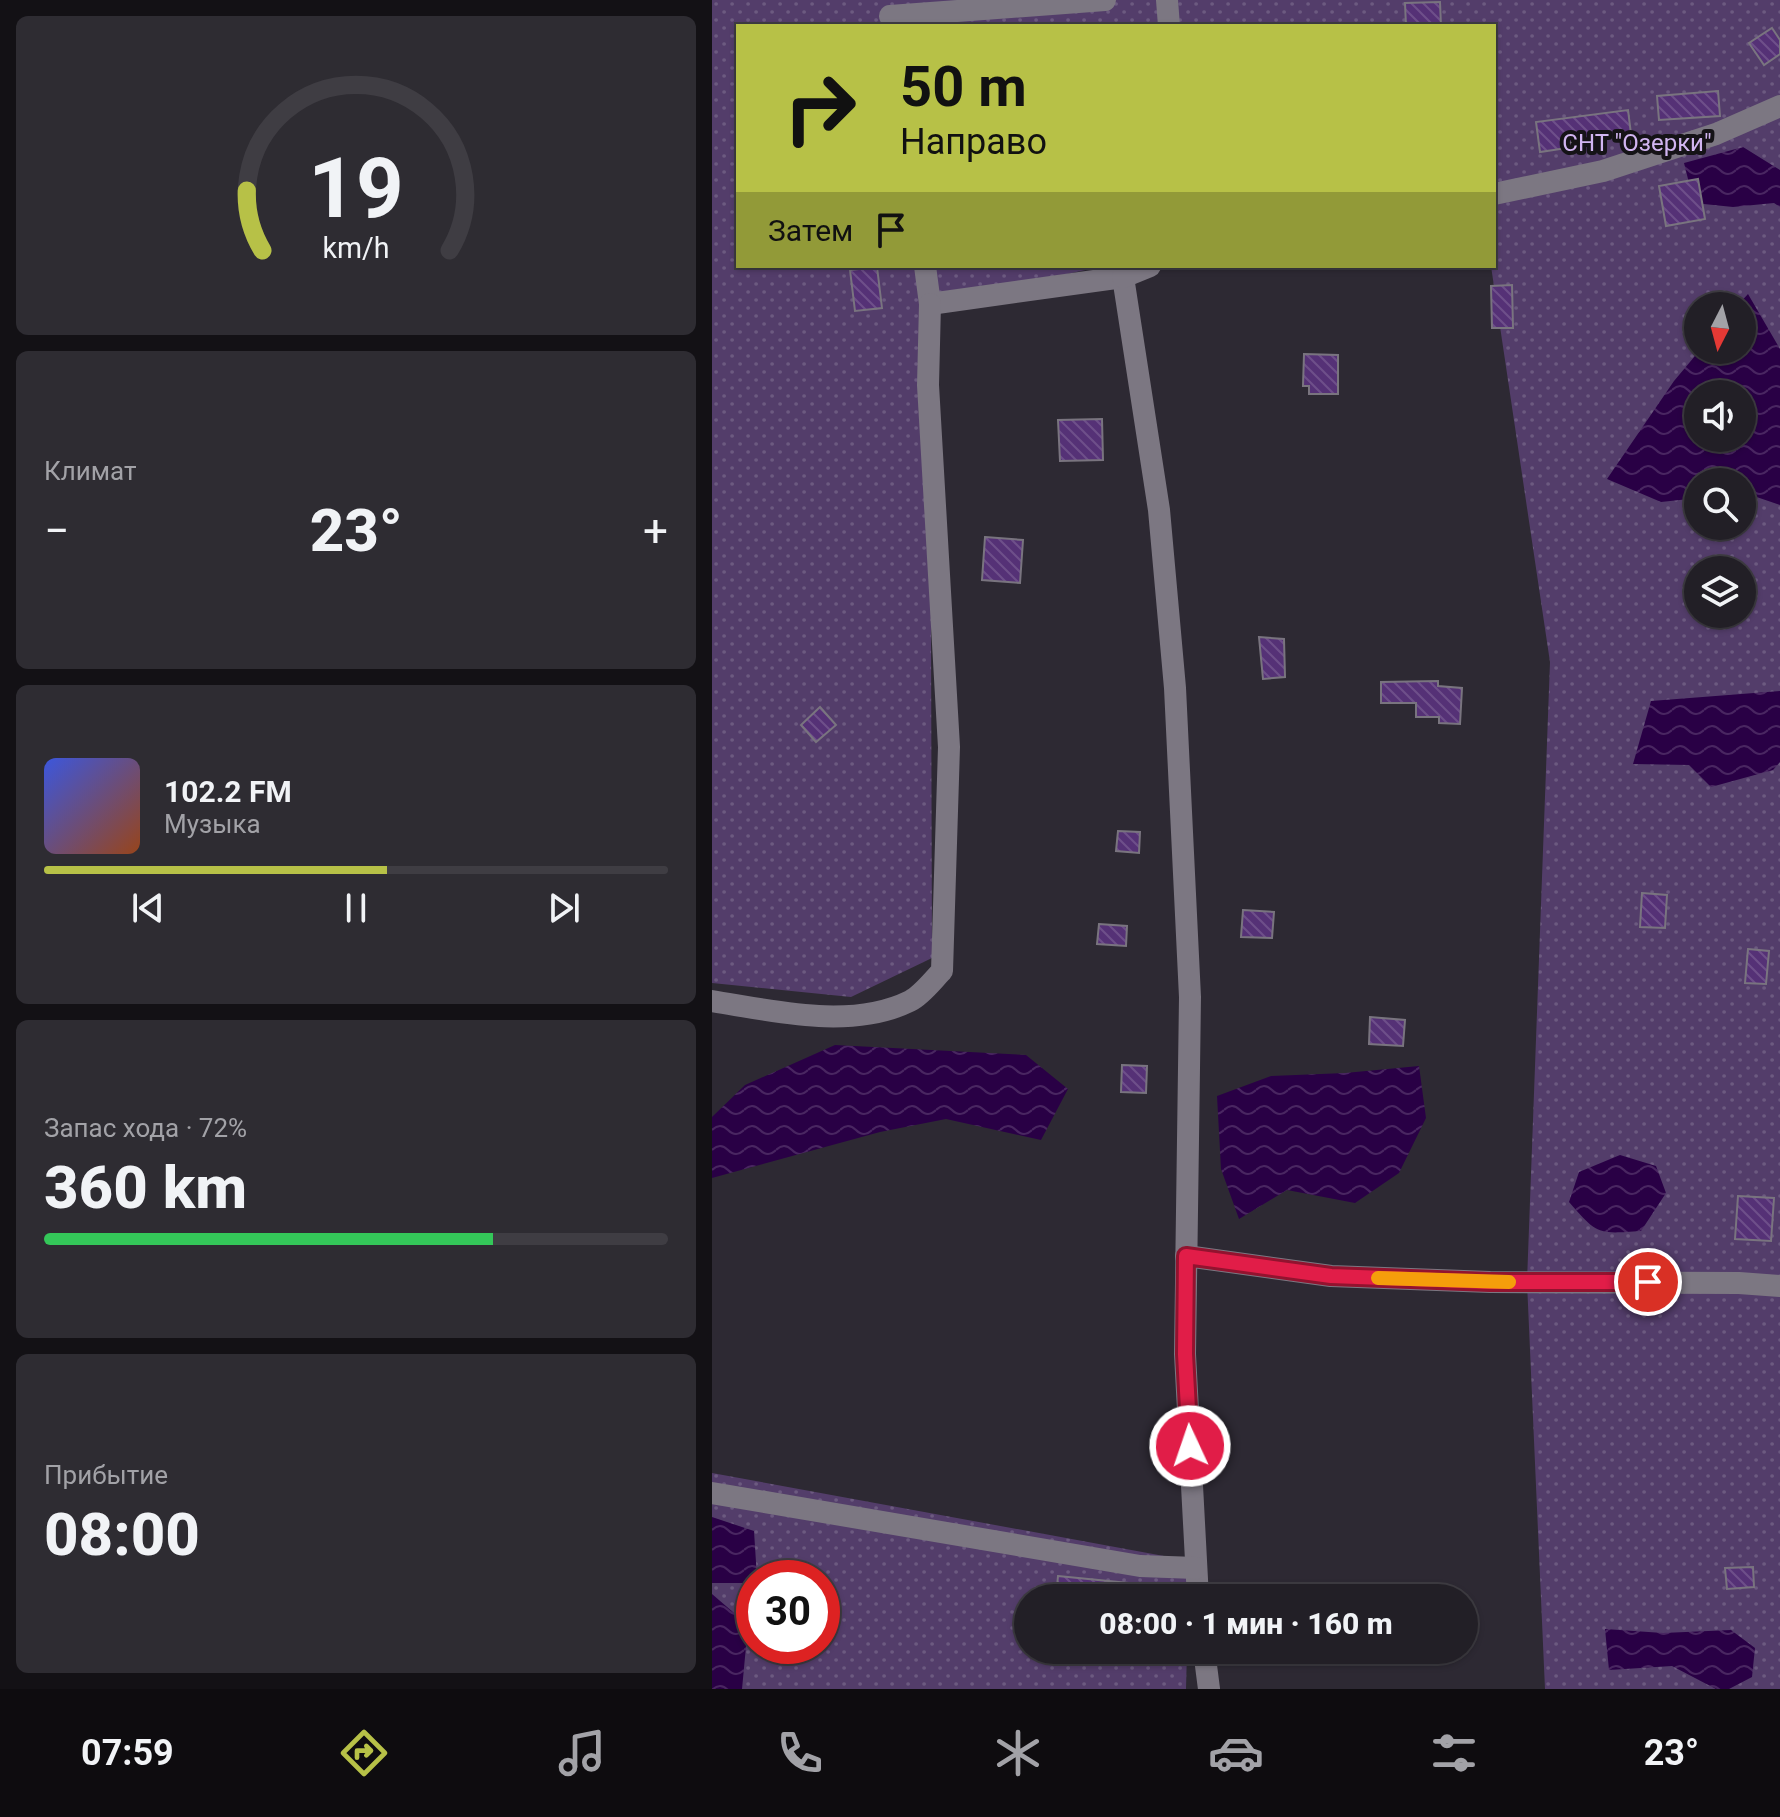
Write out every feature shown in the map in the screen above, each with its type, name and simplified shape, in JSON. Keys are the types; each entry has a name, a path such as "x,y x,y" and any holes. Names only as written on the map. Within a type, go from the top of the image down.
{"street":[{"path":"887,14 1105,0"},
{"path":"1167,0 1169,24"},
{"path":"1496,194 1603,171 1716,134 1780,106"},
{"path":"712,1001 807,1016 873,1013 913,1000 942,971 949,747 928,385 930,304 925,268"},
{"path":"930,304 1123,277 1145,268"},
{"path":"1123,277 1159,510 1175,688 1190,997 1185,1354 1197,1584"},
{"path":"1186,1256 1331,1276 1490,1282 1739,1283 1780,1286"},
{"path":"712,1493 1140,1566 1196,1568"},
{"path":"1206,1664 1209,1689"}],"green space":[{"name":"СНТ \"Озерки\"","path":"712,0 1780,0 1780,1689 1545,1689 1527,1282 1550,662 1491,268 1496,268 1496,24 736,24 736,268 1094,268 930,305 932,958 851,997 712,983"},
{"path":"712,1473 1191,1561 1190,1584 1014,1584 1014,1664 1187,1664 1186,1689 712,1689"}],"water":[{"path":"1743,147 1780,170 1780,207 1774,203 1733,207 1694,203 1684,163"},
{"path":"1756,308 1780,349 1780,505 1756,497 1756,468 1684,468 1684,500 1661,502 1607,479 1688,364 1756,364"},
{"path":"1780,691 1780,762 1773,770 1711,787 1689,765 1633,764 1651,701"},
{"path":"835,1045 1026,1055 1068,1089 1041,1140 946,1119 880,1132 712,1178 712,1117 745,1085"},
{"path":"1419,1066 1426,1118 1399,1173 1355,1203 1287,1190 1239,1219 1221,1169 1217,1096 1271,1076"},
{"path":"1620,1155 1656,1166 1666,1193 1641,1231 1599,1230 1569,1202 1579,1172"},
{"path":"712,1517 754,1531 756,1560 736,1560 736,1583 712,1583"},
{"path":"712,1594 736,1615 736,1664 744,1664 742,1689 712,1689"},
{"path":"1605,1629 1663,1633 1731,1630 1755,1648 1752,1677 1729,1689 1716,1689 1672,1666 1609,1670"}],"building":[{"path":"1440,2 1441,24 1406,24 1405,3"},
{"path":"1772,28 1780,40 1780,54 1764,65 1749,43"},
{"path":"1718,91 1720,116 1659,120 1657,96"},
{"path":"1628,110 1631,134 1566,143 1567,148 1540,152 1536,122"},
{"path":"1698,179 1705,219 1666,226 1659,186"},
{"path":"877,268 882,308 855,311 850,270"},
{"path":"1512,285 1513,328 1492,328 1491,286"},
{"path":"1304,354 1338,355 1338,394 1309,394 1309,386 1303,386"},
{"path":"1102,419 1103,460 1060,461 1058,420"},
{"path":"985,537 1023,540 1020,583 982,580"},
{"path":"1259,637 1284,639 1285,677 1263,679"},
{"path":"1438,681 1438,686 1462,688 1460,724 1439,723 1439,717 1416,717 1416,703 1381,703 1381,682"},
{"path":"820,707 836,725 816,742 801,725"},
{"path":"1118,831 1140,832 1139,853 1116,851"},
{"path":"1642,893 1667,895 1665,928 1640,927"},
{"path":"1243,910 1274,912 1272,938 1241,937"},
{"path":"1099,924 1127,926 1126,946 1097,944"},
{"path":"1748,949 1769,951 1766,984 1745,983"},
{"path":"1370,1017 1405,1020 1403,1046 1369,1044"},
{"path":"1122,1065 1147,1066 1146,1093 1121,1092"},
{"path":"1738,1196 1774,1198 1771,1241 1735,1239"},
{"path":"1753,1567 1754,1587 1727,1589 1725,1568"},
{"path":"1058,1576 1128,1583 1128,1584 1057,1584"}],"slow traffic":[{"path":"1378,1278 1509,1282"}],"route":[{"path":"1190,1446 1185,1354 1186,1256 1331,1276 1490,1282 1648,1282"}]}
